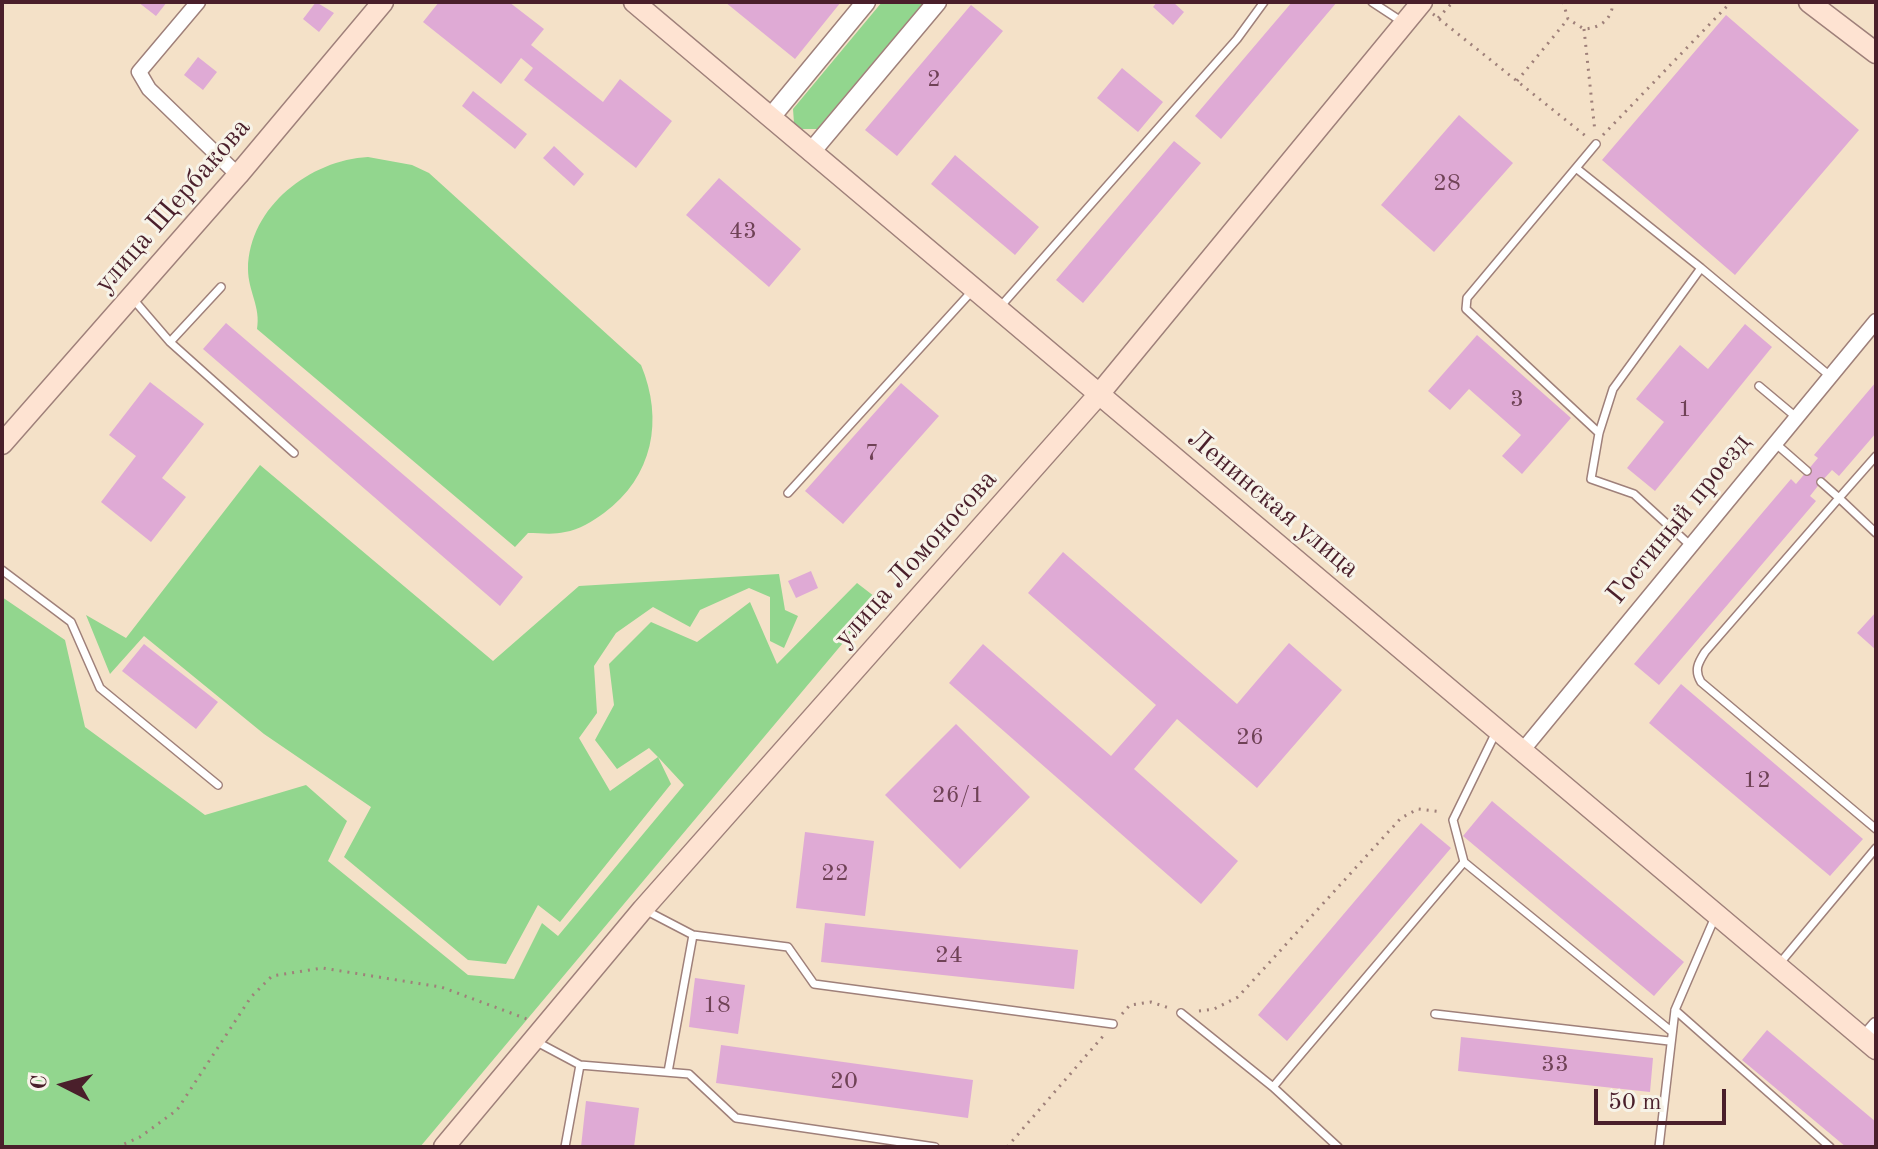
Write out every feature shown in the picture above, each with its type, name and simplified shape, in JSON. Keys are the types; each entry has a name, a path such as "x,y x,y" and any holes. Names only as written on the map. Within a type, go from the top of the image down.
{"main road":[{"name":"улица Щербакова","path":"2,444 238,175 383,2"},
{"name":"Ленинская улица","path":"634,2 1777,966 1872,1037"},
{"path":"1809,2 1876,53"},
{"name":"улица Ломоносова","path":"444,1147 643,909 1100,393 1422,3"}],"street":[{"path":"198,2 139,72 149,89 238,175"},
{"path":"771,117 866,2"},
{"path":"811,152 937,2"},
{"name":"Гостиный проезд","path":"1522,751 1876,321"}],"lane":[{"path":"999,309 1237,39 1264,2"},
{"path":"1372,2 1406,24"},
{"path":"1596,144 1467,298 1466,309 1599,433"},
{"path":"1576,168 1830,376"},
{"path":"1691,546 1634,494 1591,479 1599,433 1613,389 1701,268"},
{"path":"170,342 221,287"},
{"path":"788,493 975,288"},
{"path":"131,297 170,342 294,453"},
{"path":"1759,386 1796,417"},
{"path":"1775,443 1807,471"},
{"path":"1876,456 1705,652 1697,666 1701,682 1876,829"},
{"path":"1821,482 1876,533"},
{"path":"2,570 71,622 100,688 218,785"},
{"path":"1497,730 1453,820 1464,862 1671,1031"},
{"path":"1777,966 1876,848"},
{"path":"1273,1087 1464,862"},
{"path":"643,909 693,935 788,947 814,984 1113,1024"},
{"path":"1659,1147 1675,1010 1716,915"},
{"path":"668,1072 693,935"},
{"path":"1675,1010 1830,1147"},
{"path":"1181,1013 1273,1087 1338,1147"},
{"path":"1435,1014 1669,1041"},
{"path":"539,1033 580,1065 689,1074 736,1118 935,1147"},
{"path":"565,1147 580,1065"}],"path":[{"path":"1438,18 1453,2"},
{"path":"1557,2 1563,2 1568,19 1584,29 1602,24 1609,18 1613,2"},
{"path":"1596,144 1731,2"},
{"path":"1422,3 1596,144"},
{"path":"1517,81 1568,19"},
{"path":"1584,29 1596,144"},
{"path":"1007,1147 1130,1005 1151,1002 1181,1013 1214,1009 1238,997 1401,818 1418,809 1437,808 1453,820"},
{"path":"117,1147 140,1137 177,1110 251,997 272,976 322,968 441,987 539,1033"}],"green space":[{"path":"882,2 924,2 817,129 802,129 794,123 793,109"},
{"path":"368,157 412,165 429,173 641,365 652,406 650,446 634,482 621,499 591,522 560,533 528,533 515,547 257,329 248,269 251,246 259,225 287,190 305,177 347,160"},
{"path":"260,465 493,661 579,586 779,574 785,610 798,616 784,648 770,641 770,597 749,588 700,610 690,627 653,607 616,633 594,666 597,713 579,738 610,791 658,757 671,784 560,922 538,905 506,964 468,960 344,857 371,807 264,734 144,636 110,674 86,615 126,638"},
{"path":"857,583 879,600 420,1147 2,1147 2,597 65,640 85,727 205,815 306,785 347,821 328,861 468,975 514,979 542,923 558,936 684,785 649,748 617,769 595,740 614,705 609,664 651,622 697,642 750,602 777,664"}],"building":[{"path":"138,2 167,2 156,16"},
{"path":"316,2 334,13 319,32 303,19"},
{"path":"439,2 509,2 544,29 531,45 603,102 620,79 672,121 636,168 524,80 533,68 521,58 501,84 423,22"},
{"path":"725,2 791,4 841,2 795,59"},
{"path":"1157,2 1173,2 1184,12 1173,25 1153,7"},
{"path":"1292,2 1337,2 1221,139 1195,116"},
{"path":"971,5 1003,31 897,156 865,130"},
{"path":"1726,15 1859,130 1735,275 1602,160"},
{"path":"198,57 217,72 203,90 184,75"},
{"path":"1122,68 1163,102 1138,132 1097,98"},
{"path":"473,91 527,134 515,149 462,106"},
{"path":"1459,115 1513,163 1434,252 1381,205"},
{"path":"1174,141 1201,163 1083,303 1056,280"},
{"path":"554,146 584,174 574,186 543,158"},
{"path":"955,155 1039,227 1015,255 931,184"},
{"path":"719,178 801,249 769,287 686,215"},
{"path":"226,323 523,577 500,606 203,349"},
{"path":"1745,324 1772,347 1655,491 1627,468 1664,422 1636,399 1680,345 1708,369"},
{"path":"1477,335 1571,418 1522,474 1502,456 1521,435 1469,389 1450,410 1428,391"},
{"path":"150,382 204,424 162,478 186,497 151,542 101,502 136,456 109,435"},
{"path":"1876,382 1876,433 1839,476 1832,470 1821,482 1810,496 1816,501 1659,685 1634,664 1791,479 1796,484 1818,458 1814,455"},
{"path":"901,383 939,416 843,524 805,491"},
{"path":"1063,552 1237,704 1289,643 1342,690 1257,788 1177,719 1134,769 1238,861 1201,904 949,683 983,644 1111,756 1156,705 1028,593"},
{"path":"811,571 818,588 796,598 788,581"},
{"path":"1876,612 1876,650 1857,633"},
{"path":"144,644 218,702 196,729 122,671"},
{"path":"1681,684 1863,839 1830,876 1649,723"},
{"path":"956,724 1030,797 960,869 885,795"},
{"path":"1492,801 1684,962 1654,996 1463,836"},
{"path":"1421,823 1451,848 1287,1041 1258,1015"},
{"path":"805,832 874,841 865,916 796,908"},
{"path":"825,923 1078,950 1074,989 821,962"},
{"path":"695,978 745,985 738,1034 689,1027"},
{"path":"1767,1030 1876,1122 1876,1147 1846,1147 1742,1060"},
{"path":"1461,1037 1653,1058 1650,1092 1458,1071"},
{"path":"721,1045 973,1080 968,1118 716,1083"},
{"path":"586,1101 639,1108 634,1147 581,1147"}]}
